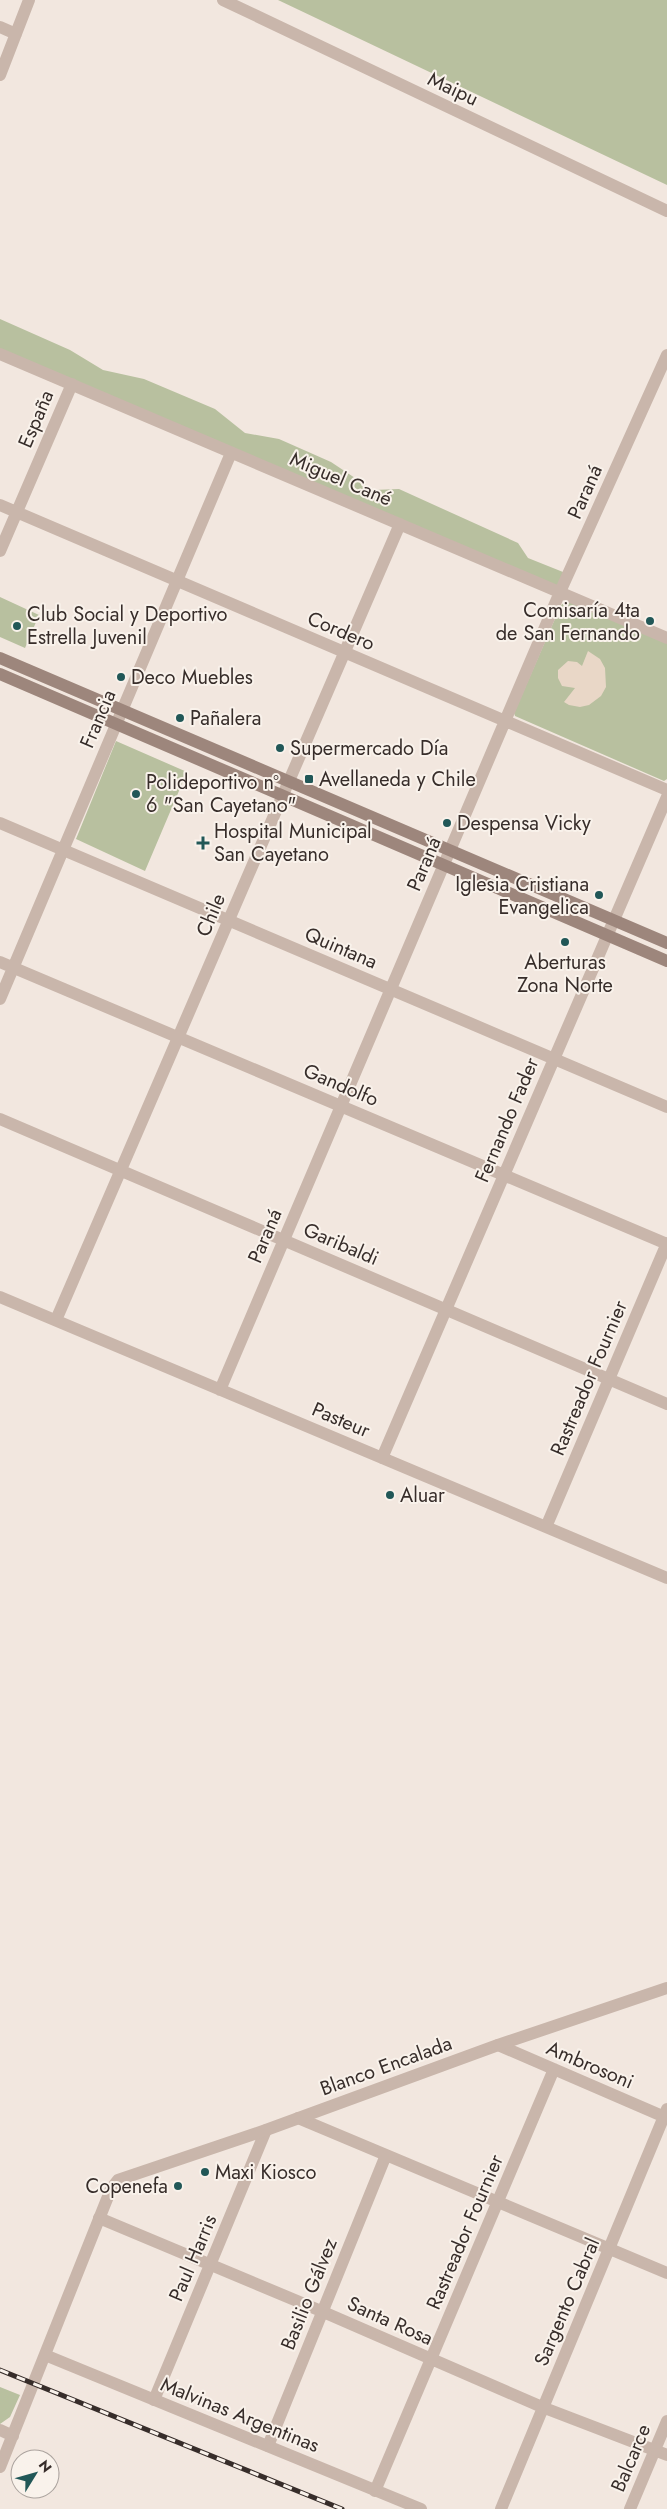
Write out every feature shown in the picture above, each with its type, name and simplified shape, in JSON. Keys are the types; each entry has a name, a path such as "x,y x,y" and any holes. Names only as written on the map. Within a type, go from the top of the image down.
{"main road":[{"path":"0,658 667,943"},
{"path":"0,674 667,961"}],"street":[{"path":"0,75 29,0"},
{"name":"Maipu","path":"223,0 667,211"},
{"path":"0,27 16,34"},
{"name":"Miguel Cané","path":"0,354 667,638"},
{"name":"Paraná","path":"220,1390 560,592 667,355"},
{"name":"España","path":"0,551 72,384"},
{"name":"Francia","path":"0,999 230,453"},
{"name":"Cordero","path":"0,505 667,790"},
{"name":"Chile","path":"56,1320 400,524"},
{"name":"Fernando Fader","path":"382,1458 667,797"},
{"name":"Quintana","path":"0,823 667,1106"},
{"name":"Gandolfo","path":"0,962 179,1036 667,1244"},
{"name":"Garibaldi","path":"0,1119 667,1404"},
{"name":"Rastreador Fournier","path":"546,1527 667,1244"},
{"name":"Pasteur","path":"0,1297 667,1578"},
{"name":"Blanco Encalada","path":"99,2218 111,2189 118,2180 266,2130 498,2045 667,1988"},
{"name":"Ambrosoni","path":"498,2045 554,2070 666,2115"},
{"name":"Rastreador Fournier","path":"375,2491 554,2070"},
{"name":"Sargento Cabral","path":"501,2509 542,2407 666,2115"},
{"path":"298,2118 667,2273"},
{"name":"Paul Harris","path":"154,2400 266,2130"},
{"name":"Basilio Gálvez","path":"268,2446 386,2155"},
{"path":"0,2467 99,2218"},
{"name":"Santa Rosa","path":"99,2218 322,2311 542,2407 661,2452"},
{"name":"Malvinas Argentinas","path":"45,2355 421,2509"},
{"name":"Balcarce","path":"630,2509 661,2452 667,2421"},
{"path":"0,2430 13,2436"}],"green space":[{"path":"278,0 667,0 667,185"},
{"path":"0,319 70,350 103,370 144,379 215,409 245,433 279,439 331,462 373,490 399,489 518,543 528,558 568,574 560,592 0,353"},
{"name":"Club Social y Deportivo Estrella Juvenil","path":"0,597 39,615 25,648 0,637"},
{"path":"567,601 667,643 667,779 664,781 515,716 514,713 561,605"},
{"name":"Polideportivo nº 6 \"San Cayetano\"","path":"116,741 187,772 145,871 76,839"},
{"path":"0,2387 20,2395 10,2417 0,2424"}],"shaded area":[{"path":"588,651 600,659 605,668 606,687 601,696 589,705 580,707 569,705 564,702 575,688 562,686 558,678 558,670 568,661 577,662 582,666"}],"railway":[{"path":"0,2370 342,2509"}],"place":[{"name":"Comisaría 4ta de San Fernando","path":"650,621"},
{"name":"Club Social y Deportivo Estrella Juvenil","path":"17,626"},
{"name":"Deco Muebles","path":"121,677"},
{"name":"Pañalera","path":"180,718"},
{"name":"Supermercado Día","path":"280,748"},
{"name":"Avellaneda y Chile","path":"309,779"},
{"name":"Polideportivo nº 6 \"San Cayetano\"","path":"136,794"},
{"name":"Despensa Vicky","path":"447,823"},
{"name":"Hospital Municipal San Cayetano","path":"203,843"},
{"name":"Iglesia Cristiana Evangelica","path":"599,895"},
{"name":"Aberturas Zona Norte","path":"565,942"},
{"name":"Aluar","path":"390,1495"},
{"name":"Maxi Kiosco","path":"205,2172"},
{"name":"Copenefa","path":"178,2186"}]}
